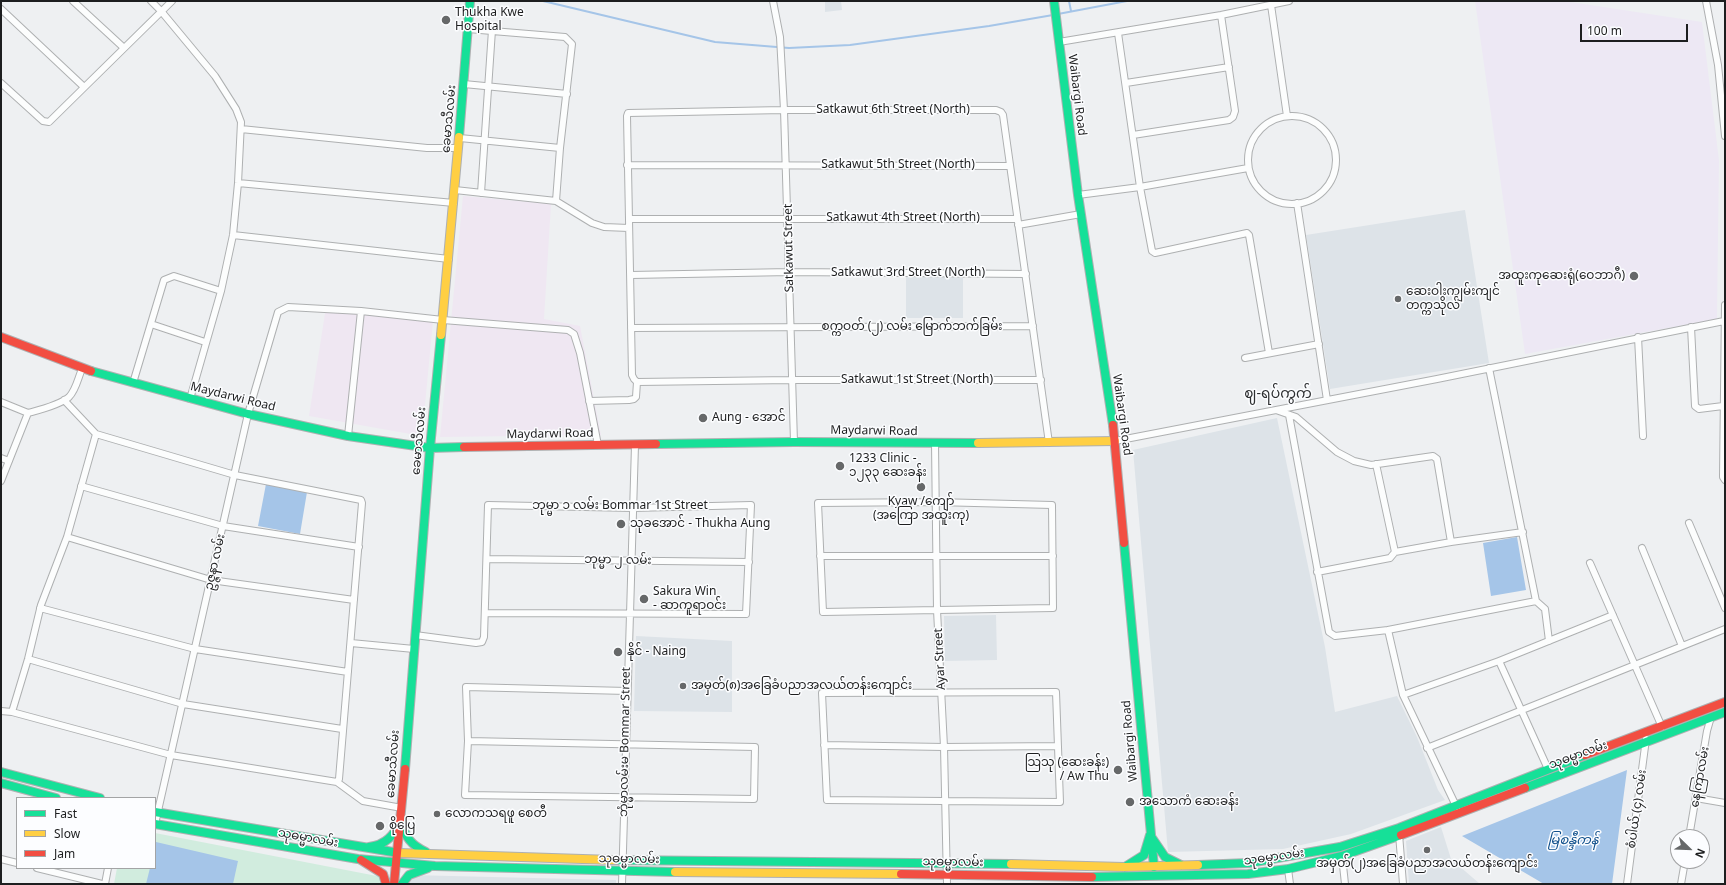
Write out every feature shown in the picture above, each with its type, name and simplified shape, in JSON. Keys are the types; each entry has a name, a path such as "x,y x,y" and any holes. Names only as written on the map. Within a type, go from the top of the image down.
{"main road":[{"name":"ခေမာသီလမ်း","path":"394,884 401,821 430,448 460,138 470,1"},
{"name":"Waibargi Road","path":"1054,1 1078,195 1115,441 1155,880"},
{"name":"Maydarwi Road","path":"1,338 82,369 248,414 348,436 430,448 794,442 1049,443 1115,441"},
{"name":"သုဓမ္မာလမ်း","path":"1457,810 1548,769 1646,734 1725,702"},
{"name":"သုဓမ္မာလမ်း","path":"156,824 358,859 396,864 435,866 622,871 1126,877 1155,880 1185,876 1248,874 1288,869 1342,856 1457,810 1647,742 1725,712"},
{"path":"1,772 96,797"},
{"path":"1,784 52,797"},
{"name":"သုဓမ္မာလမ်း","path":"156,813 397,853 622,860 946,863 1154,867 1264,861 1340,847 1399,832"},
{"path":"360,847 376,847 393,837 401,821"},
{"path":"401,821 404,834 415,847 435,855"},
{"path":"1150,835 1165,857 1182,865"},
{"path":"1124,867 1144,855 1150,835"},
{"path":"358,859 383,874 386,884"},
{"path":"402,884 404,879 417,871 435,866"},
{"path":"1169,884 1185,876"},
{"path":"1126,877 1137,880 1141,884"}],"street":[{"path":"74,1 124,48"},
{"path":"150,1 161,11 215,76 240,117 241,128 238,183 233,235 222,291 205,342 190,399"},
{"path":"1,83 43,121 49,122 172,1"},
{"name":"Satkawut Street","path":"773,1 780,37 787,164 794,442"},
{"path":"1059,42 1221,15 1289,1"},
{"path":"1706,4 1718,65 1725,136"},
{"path":"1271,5 1287,116"},
{"path":"1,9 84,87"},
{"path":"1133,135 1229,120 1233,117 1235,110 1221,15"},
{"path":"468,29 565,37 569,39 572,44 560,148 556,201"},
{"path":"481,193 492,30"},
{"path":"1118,32 1140,187 1152,251 1156,253 1247,233 1249,235 1269,353"},
{"path":"1126,83 1229,67"},
{"path":"464,84 567,94"},
{"name":"Satkawut 6th Street (North)","path":"627,165 628,113 784,110 989,110 1001,112 1003,115 1010,166"},
{"path":"1287,116 1304,117 1319,124 1330,138 1335,150 1335,171 1327,187 1314,198 1297,204 1280,202 1265,195 1254,182 1248,168 1249,148 1257,132 1270,121 1287,116"},
{"path":"241,128 427,148 458,148"},
{"path":"460,138 560,148"},
{"name":"Satkawut 5th Street (North)","path":"627,165 787,164 1010,166"},
{"path":"589,401 634,399 636,397 637,382 632,375 631,275 627,165"},
{"path":"1010,166 1034,326 1049,443"},
{"path":"1078,195 1140,187 1248,168"},
{"path":"238,183 454,203"},
{"path":"455,190 556,201 592,223 604,227 629,228"},
{"path":"1297,204 1327,400"},
{"name":"Satkawut 4th Street (North)","path":"629,219 788,218 1018,222 1081,214"},
{"path":"233,235 449,259"},
{"name":"Satkawut 3rd Street (North)","path":"631,275 790,272 1026,274"},
{"path":"133,383 164,280 174,276 222,291"},
{"path":"1725,305 1723,477 1725,480"},
{"name":"ဥဇ္ဇနာ လမ်း","path":"156,813 183,704 248,414 278,312 288,307 361,311"},
{"path":"348,436 361,311 443,320 568,330 574,334 580,353 598,445"},
{"path":"1115,441 1724,321"},
{"path":"151,324 205,342"},
{"name":"စက္ကဝတ် (၂) လမ်း မြောက်ဘက်ခြမ်း","path":"631,328 1034,326"},
{"path":"1691,327 1694,406 1699,409 1724,406"},
{"path":"1638,337 1643,436"},
{"path":"1244,358 1319,344"},
{"path":"1489,368 1536,601 1544,609 1549,641"},
{"path":"1,402 28,413 42,410 68,398 74,390 82,369"},
{"name":"Satkawut 1st Street (North)","path":"637,382 792,380 1041,380"},
{"path":"64,400 96,434 235,475 359,498 361,500 359,547 338,782"},
{"path":"1276,410 1296,417 1337,452 1354,461 1371,465 1433,456 1437,459 1452,542"},
{"path":"1,481 28,413"},
{"path":"1289,415 1317,572 1329,632 1332,635 1335,636 1388,630 1536,601"},
{"path":"12,712 28,660 40,608 67,537 96,434"},
{"name":"Ayar Street","path":"935,443 937,610 944,747 947,884"},
{"name":"ဘုံမ္မာလမ်းမ Bommar Street","path":"622,884 635,445"},
{"path":"1,458 9,461"},
{"path":"1376,464 1395,552"},
{"path":"81,486 223,526 359,547"},
{"path":"936,502 1052,505 1053,608 823,612 818,503 936,502"},
{"name":"ဘုမ္မာ ၁ လမ်း Bommar 1st Street","path":"487,559 488,505 633,508 751,505 749,562"},
{"path":"1689,523 1725,608"},
{"path":"1317,572 1390,558 1395,552 1523,532"},
{"path":"67,537 211,580 354,600"},
{"path":"1642,548 1682,646"},
{"path":"820,556 1053,556"},
{"path":"415,635 476,643 482,642 484,637 487,559"},
{"name":"ဘုမ္မာ ၂ လမ်း","path":"487,559 749,562"},
{"path":"485,613 629,615 746,614 749,562"},
{"path":"1590,563 1662,727"},
{"path":"40,608 195,649 348,672"},
{"path":"1403,695 1499,661 1613,616"},
{"path":"1427,748 1725,629"},
{"path":"1388,630 1403,695 1457,810"},
{"path":"351,643 414,649"},
{"path":"28,660 183,704 342,729"},
{"path":"1499,661 1548,769"},
{"path":"468,741 625,743 755,747 754,799 624,796 465,795 468,741 466,687 627,691"},
{"path":"822,692 941,692 1056,692 1060,802 827,800 822,692"},
{"path":"1,711 12,712 171,755 338,782 364,801 402,808"},
{"name":"နေကြာလမ်း","path":"1690,829 1707,731 1711,717"},
{"name":"စံပါယ် (၄) လမ်း","path":"1627,884 1647,742 1646,734"},
{"path":"824,745 944,747 1058,746"},
{"path":"1696,798 1725,803"},
{"path":"1399,832 1403,884"},
{"path":"1342,856 1345,884"},
{"path":"1,859 16,863"},
{"path":"41,869 104,884 108,869"},
{"path":"1288,869 1290,884"},
{"path":"1681,884 1684,869"}],"shaded area":[{"path":"825,1 841,1 842,10 825,12"},
{"path":"1475,1 1564,1 1702,22 1719,160 1717,319 1525,354"},
{"path":"463,196 551,204 544,319 580,326 601,435 440,437"},
{"name":"ဆေးဝါးကျွမ်းကျင် တက္ကသိုလ်","path":"1465,210 1489,363 1330,389 1306,235"},
{"path":"906,276 963,276 963,318 906,318"},
{"path":"326,307 433,321 422,436 309,416"},
{"path":"1277,418 1325,647 1335,712 1397,696 1417,737 1438,790 1445,800 1351,834 1283,849 1168,852 1133,450"},
{"path":"996,615 997,660 945,661 944,616"},
{"name":"အမှတ်(၈)အခြေခံပညာအလယ်တန်းကျောင်း","path":"636,636 732,641 732,712 634,711"},
{"name":"အမှတ်(၂)အခြေခံပညာအလယ်တန်းကျောင်း","path":"1441,827 1451,859 1480,884 1409,884 1406,841"},
{"path":"410,875 616,880 616,884 409,884"}],"green space":[{"path":"156,833 382,877 381,884 114,884 117,869 156,869"}],"water":[{"path":"266,484 307,492 300,534 258,526"},
{"path":"1517,537 1526,590 1491,596 1483,543"},
{"name":"မြစန္ဒီ‌ကန်","path":"1627,770 1612,884 1544,884 1462,836"},
{"path":"156,842 238,861 233,884 146,884 150,869 156,869"}],"waterway":[{"path":"543,1 715,42 789,48 850,45 989,26 1053,15"},
{"path":"1069,1 1071,11"},
{"path":"1058,14 1127,1"}],"traffic: fast":[{"path":"459,137 470,1"},
{"path":"1054,1 1078,195 1113,425"},
{"path":"405,769 430,448 441,335"},
{"path":"91,371 248,414 348,436 430,448 464,447"},
{"path":"656,444 794,442 978,443"},
{"path":"1124,543 1154,867"},
{"path":"1525,788 1725,712"},
{"path":"1198,865 1249,863 1340,847 1399,828 1585,755"},
{"path":"1,772 96,797"},
{"path":"1,783 52,797"},
{"path":"156,812 399,853"},
{"path":"401,821 404,832 409,840 426,852"},
{"path":"369,847 385,842 392,835 401,821"},
{"path":"156,824 358,859 435,866 675,872"},
{"path":"1150,835 1165,857 1181,865"},
{"path":"1125,867 1144,855 1150,835"},
{"path":"1092,877 1248,874 1288,869 1342,856 1401,835"},
{"path":"613,860 1011,864"},
{"path":"402,884 409,875 428,868"}],"traffic: slow":[{"path":"441,335 459,137"},
{"path":"978,443 1115,441"},
{"path":"399,853 613,860"},
{"path":"1011,864 1124,867 1198,865"},
{"path":"675,872 901,874"}],"traffic: jam":[{"path":"1,337 91,371"},
{"path":"1113,425 1124,543"},
{"path":"464,447 656,444"},
{"path":"1585,755 1725,702"},
{"path":"394,884 405,769"},
{"path":"1401,835 1525,788"},
{"path":"361,860 383,874 386,884"},
{"path":"901,874 1092,877"}],"place":[{"name":"Thukha Kwe Hospital","path":"446,20"},
{"name":"အထူးကုဆေးရုံ(ဝေဘာဂီ)","path":"1634,276"},
{"name":"ဆေးဝါးကျွမ်းကျင် တက္ကသိုလ်","path":"1398,299"},
{"name":"Aung - အောင်","path":"703,418"},
{"name":"1233 Clinic - ၁၂၃၃ ဆေးခန်း","path":"840,466"},
{"name":"Kyaw /ကျော် (အကြော အထူးကု)","path":"921,487"},
{"name":"သုခအောင် - Thukha Aung","path":"621,524"},
{"name":"Sakura Win - ဆာကူရာဝင်း","path":"644,599"},
{"name":"နိုင် - Naing","path":"618,652"},
{"name":"အမှတ်(၈)အခြေခံပညာအလယ်တန်းကျောင်း","path":"683,686"},
{"name":"သြသု (ဆေးခန်း) / Aw Thu","path":"1118,770"},
{"name":"အသောကံ ဆေးခန်း","path":"1130,802"},
{"name":"လောကသရဖူ စေတီ","path":"437,814"},
{"name":"စိုပြေ","path":"380,826"},
{"name":"အမှတ်(၂)အခြေခံပညာအလယ်တန်းကျောင်း","path":"1427,850"}],"district":[{"name":"ဈ-ရပ်ကွက်","path":"1278,394"}]}
